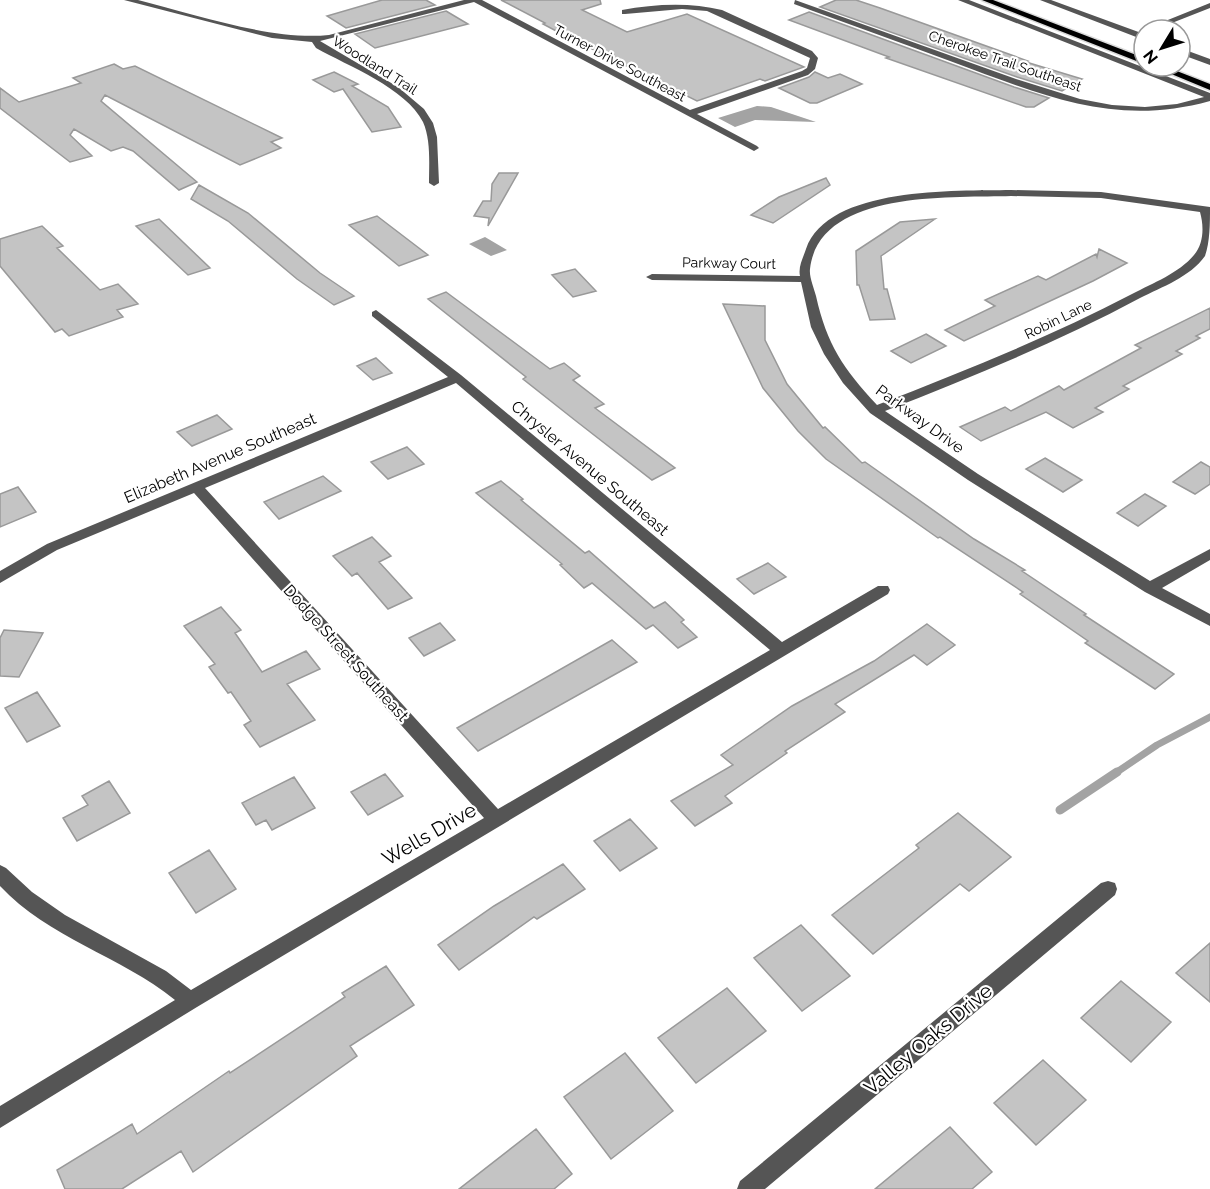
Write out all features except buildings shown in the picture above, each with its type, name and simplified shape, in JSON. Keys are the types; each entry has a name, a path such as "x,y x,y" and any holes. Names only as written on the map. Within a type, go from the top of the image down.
{"main road":[{"path":"1006,0 1132,48"},
{"path":"980,2 1132,58"},
{"path":"1192,72 1210,79"},
{"path":"1187,78 1210,87"}],"street":[{"path":"128,0 272,35 315,40 470,1"},
{"path":"962,0 980,2 1210,97"},
{"path":"1044,0 1132,29"},
{"name":"Turner Drive Southeast","path":"470,1 754,148"},
{"name":"Cherokee Trail Southeast","path":"797,2 1037,89 1083,102 1125,108 1169,108 1186,107 1210,97"},
{"path":"1179,18 1210,5"},
{"path":"625,12 682,7 719,12 809,53 814,58 811,69 805,73 688,114"},
{"name":"Woodland Trail","path":"315,40 319,46 400,93 422,113 432,138 434,183"},
{"path":"1192,55 1210,62"},
{"name":"Parkway Drive","path":"1207,209 1101,195 1011,193 889,199 856,209 835,219 813,244 806,261 805,279 817,327 830,354 847,380 874,410 973,477 1150,588 1210,621"},
{"name":"Robin Lane","path":"874,410 1007,359 1113,309 1173,276 1192,263 1204,248 1208,237 1207,209"},
{"name":"Parkway Court","path":"652,277 805,279"},
{"name":"Chrysler Avenue Southeast","path":"376,314 457,378 781,650"},
{"name":"Elizabeth Avenue Southeast","path":"0,578 52,547 457,378"},
{"name":"Dodge Street Southeast","path":"195,486 496,820"},
{"path":"1150,588 1210,554"},
{"name":"Wells Drive","path":"0,1118 189,1001 883,590"},
{"path":"0,873 24,897 81,934 171,983 189,1001"},
{"name":"Valley Oaks Drive","path":"748,1189 1108,889"}],"shaded area":[{"path":"757,106 771,107 816,122 755,120 735,127 718,118"},
{"path":"485,237 507,250 491,256 469,244"}],"waterway":[{"path":"1114,774 1157,745 1210,717"},
{"path":"1060,810 1114,774"}]}
